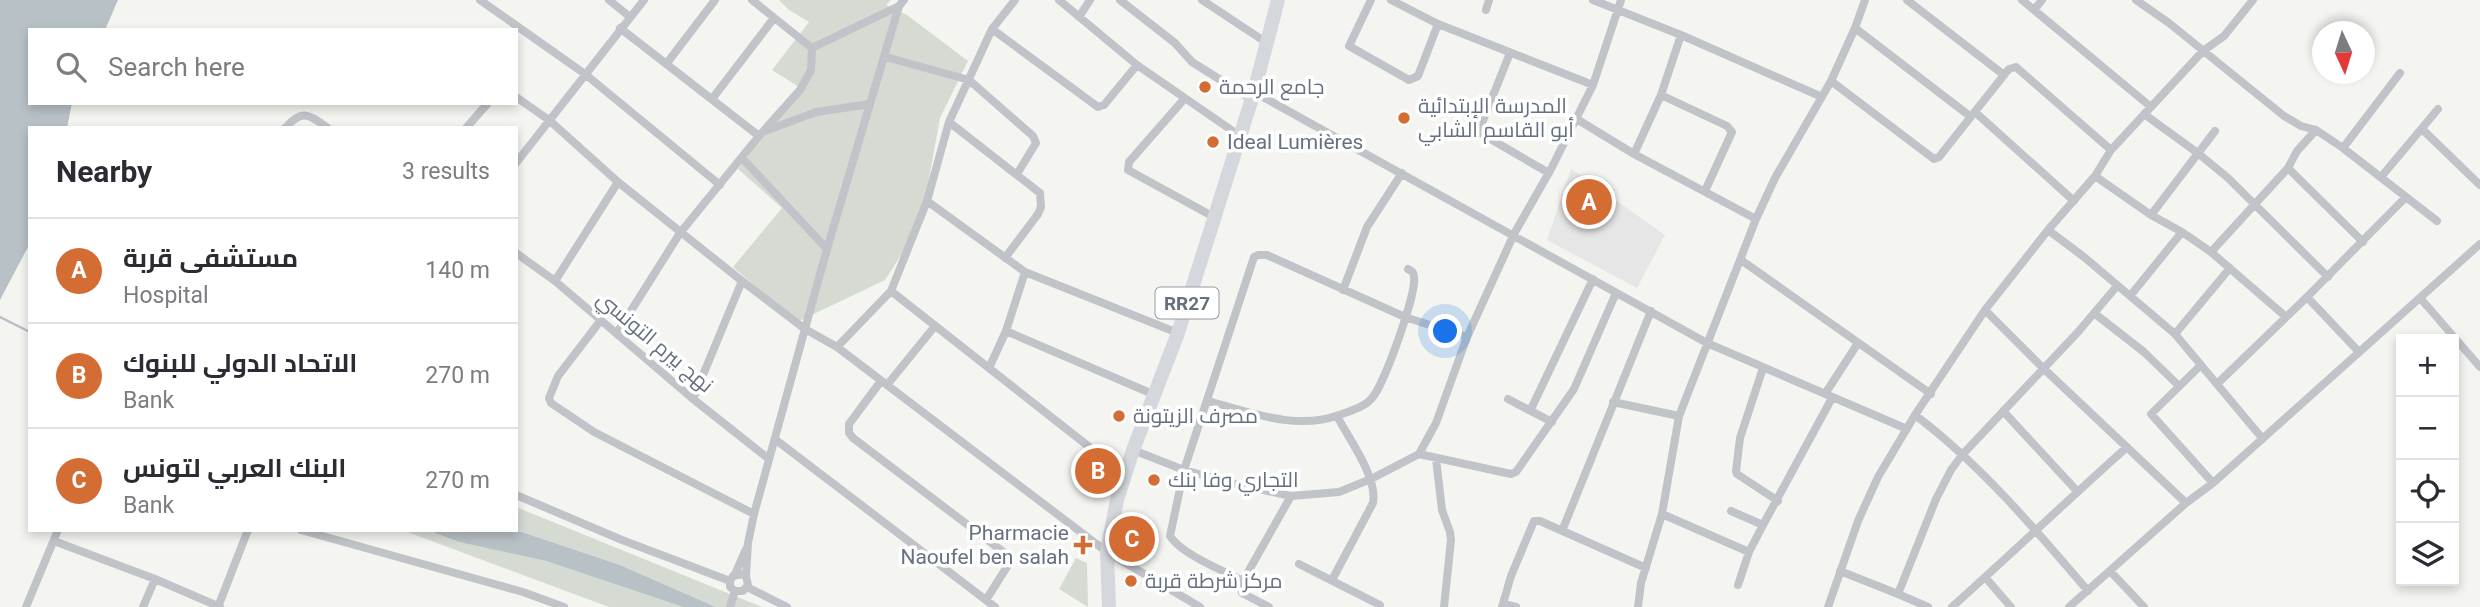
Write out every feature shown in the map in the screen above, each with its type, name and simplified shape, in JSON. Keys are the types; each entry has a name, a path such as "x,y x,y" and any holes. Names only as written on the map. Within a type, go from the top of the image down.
{"highway":[{"name":"RR27","path":"1109,607 1107,552 1117,500 1133,450 1178,333 1253,96 1278,0"}],"street":[{"path":"480,0 585,74 720,185"},
{"path":"610,0 630,17"},
{"path":"518,160 644,0"},
{"path":"667,63 715,0"},
{"path":"751,0 812,48"},
{"path":"837,347 891,291 927,201 949,122 992,29 1015,0"},
{"path":"1059,0 1138,65 1240,136"},
{"path":"1079,17 1090,0"},
{"path":"1120,0 1175,43 1192,62 1253,96 1402,173 1707,343 1907,429"},
{"path":"1202,0 1267,43"},
{"path":"1371,0 1349,46 1409,80 1418,76 1438,24"},
{"path":"1391,0 1438,24 1593,85"},
{"path":"1486,10 1489,0"},
{"path":"1593,0 1822,97"},
{"path":"1133,450 1184,470 1291,496 1339,492 1419,454 1449,393 1467,337 1514,234 1549,173 1593,85 1621,0"},
{"path":"1638,607 1641,583 1662,514 1679,415 1756,219 1831,81 1865,0"},
{"path":"1906,0 2004,75"},
{"path":"2022,0 2151,107"},
{"path":"2034,10 2042,0"},
{"path":"2136,0 2169,23 2284,116 2301,126 2316,130 2343,148 2437,222"},
{"path":"1828,607 1858,521 1878,477 1915,415 1985,310 2095,176 2111,150 2203,51 2224,36 2253,0"},
{"path":"812,48 901,3"},
{"path":"747,587 748,543 754,514 827,249 901,3"},
{"path":"712,99 774,18"},
{"path":"620,28 761,134"},
{"path":"1855,28 1973,114 2074,201"},
{"path":"992,29 1098,107 1104,105 1138,65"},
{"path":"1634,155 1661,95 1681,35"},
{"path":"617,333 680,233 807,80 811,70 812,48"},
{"path":"1510,54 1480,133 1549,173"},
{"path":"886,57 969,80 1036,140 1017,174"},
{"path":"1831,81 1932,159 1939,157 2004,75 2012,67 2018,68 2111,150"},
{"path":"2343,148 2400,73"},
{"path":"1661,95 1727,126 1732,132 1705,191"},
{"path":"1185,97 1127,167 1131,173 1214,217"},
{"path":"518,98 549,120 680,233 805,329 837,347 1107,552 1183,603 1200,607"},
{"path":"761,134 816,113 870,104"},
{"path":"468,126 486,105"},
{"path":"2381,177 2438,109"},
{"path":"287,126 301,114 325,126"},
{"path":"2144,114 2199,154 2255,204 2328,277"},
{"path":"1576,118 1634,155 1756,219"},
{"path":"949,122 1040,193 1041,206 1005,258"},
{"path":"2422,129 2480,185"},
{"path":"2211,252 2288,168 2302,145 2316,130"},
{"path":"2151,215 2215,131"},
{"path":"742,158 827,249"},
{"path":"2288,168 2363,242"},
{"path":"1343,290 1367,227 1402,173"},
{"path":"2095,176 2211,252 2285,316"},
{"path":"555,281 618,182"},
{"path":"2217,384 2405,198"},
{"path":"927,201 1025,272 1178,333"},
{"path":"2048,230 2175,334 2262,438"},
{"path":"2130,296 2182,232"},
{"path":"2069,607 2186,503 2213,483 2480,244"},
{"name":"نهج بيرم التونسي","path":"518,254 555,281 693,399 769,459"},
{"path":"1243,581 1174,543 1170,536 1184,470 1254,257 1267,255 1405,317 1467,337"},
{"path":"1741,260 1930,394"},
{"path":"2175,334 2230,268"},
{"path":"1208,401 1301,422 1337,416 1370,401 1377,392 1405,317 1415,278 1413,272 1408,269"},
{"path":"989,369 1006,331 1025,272"},
{"path":"1531,409 1593,279"},
{"path":"693,399 742,281"},
{"path":"1898,594 1940,491 1962,455 2117,286"},
{"path":"891,291 1125,475"},
{"path":"1419,454 1514,473 1552,422 1583,373 1616,293"},
{"path":"2307,297 2359,352"},
{"path":"2421,299 2480,367"},
{"path":"1985,310 2043,369 2186,503"},
{"path":"1562,531 1651,311"},
{"path":"2094,313 2144,352 2178,385"},
{"path":"601,320 554,384 549,398 551,403 594,432 754,514"},
{"path":"935,326 849,424 849,433 1010,557 1010,562 986,600"},
{"path":"1006,331 1155,395"},
{"path":"1738,585 1749,552 1858,343"},
{"path":"2201,365 2152,412 2152,417 2213,483"},
{"path":"1763,368 1740,438 1736,471 1778,500"},
{"path":"1508,399 1552,422"},
{"path":"1613,402 1679,415"},
{"path":"2003,411 2077,491"},
{"path":"1915,415 1962,455 2037,531 2088,591"},
{"path":"1332,580 1373,503 1375,491 1337,416"},
{"path":"776,440 995,607"},
{"path":"1952,607 2127,446"},
{"path":"1436,459 1442,510 1451,540 1444,607"},
{"path":"518,496 622,540 732,578 741,574 746,576"},
{"path":"1269,607 1242,593 1241,588 1291,496"},
{"path":"1731,511 1763,525"},
{"path":"1662,514 1749,552"},
{"path":"1516,607 1503,605 1511,576 1534,521 1540,521 1646,568"},
{"path":"26,607 57,532"},
{"path":"54,541 155,579 219,607 247,532"},
{"path":"308,532 523,592 564,607"},
{"path":"730,607 734,593 730,587 732,578 748,543"},
{"path":"1299,564 1380,605"},
{"path":"1840,571 1928,607"},
{"path":"2110,571 2144,607"},
{"path":"1984,577 2011,607"},
{"path":"143,607 155,579"},
{"path":"734,593 747,587"},
{"path":"747,587 787,607"}],"shaded area":[{"path":"0,0 118,0 106,28 28,28 28,105 72,105 67,126 28,126 28,247 0,300"},
{"path":"779,0 891,0 886,5 907,15 968,61 940,118 926,195 903,252 885,280 797,322 733,267 782,208 738,169 799,87 772,70 809,22 789,10"},
{"path":"1571,169 1665,235 1637,288 1547,240"},
{"path":"518,508 762,607 716,607 620,565 518,531"},
{"path":"518,531 620,565 716,607 683,607 546,561 459,542 432,532"},
{"path":"407,532 432,532 459,542 546,561 683,607 609,607"},
{"path":"1076,558 1087,563 1088,607 1059,589"}],"waterway":[{"path":"0,317 28,331"}],"place":[{"name":"جامع الرحمة","path":"1205,87"},
{"name":"المدرسة الإبتدائية أبو القاسم الشابي","path":"1404,118"},
{"name":"Ideal Lumières","path":"1213,142"},
{"name":"مستشفى قربة","path":"1589,202"},
{"name":"مصرف الزيتونة","path":"1119,416"},
{"name":"الاتحاد الدولي للبنوك","path":"1098,471"},
{"name":"التجاري وفا بنك","path":"1154,480"},
{"name":"البنك العربي لتونس","path":"1132,539"},
{"name":"Pharmacie Naoufel ben salah","path":"1083,545"},
{"name":"مركز شرطة قربة","path":"1131,581"}]}
